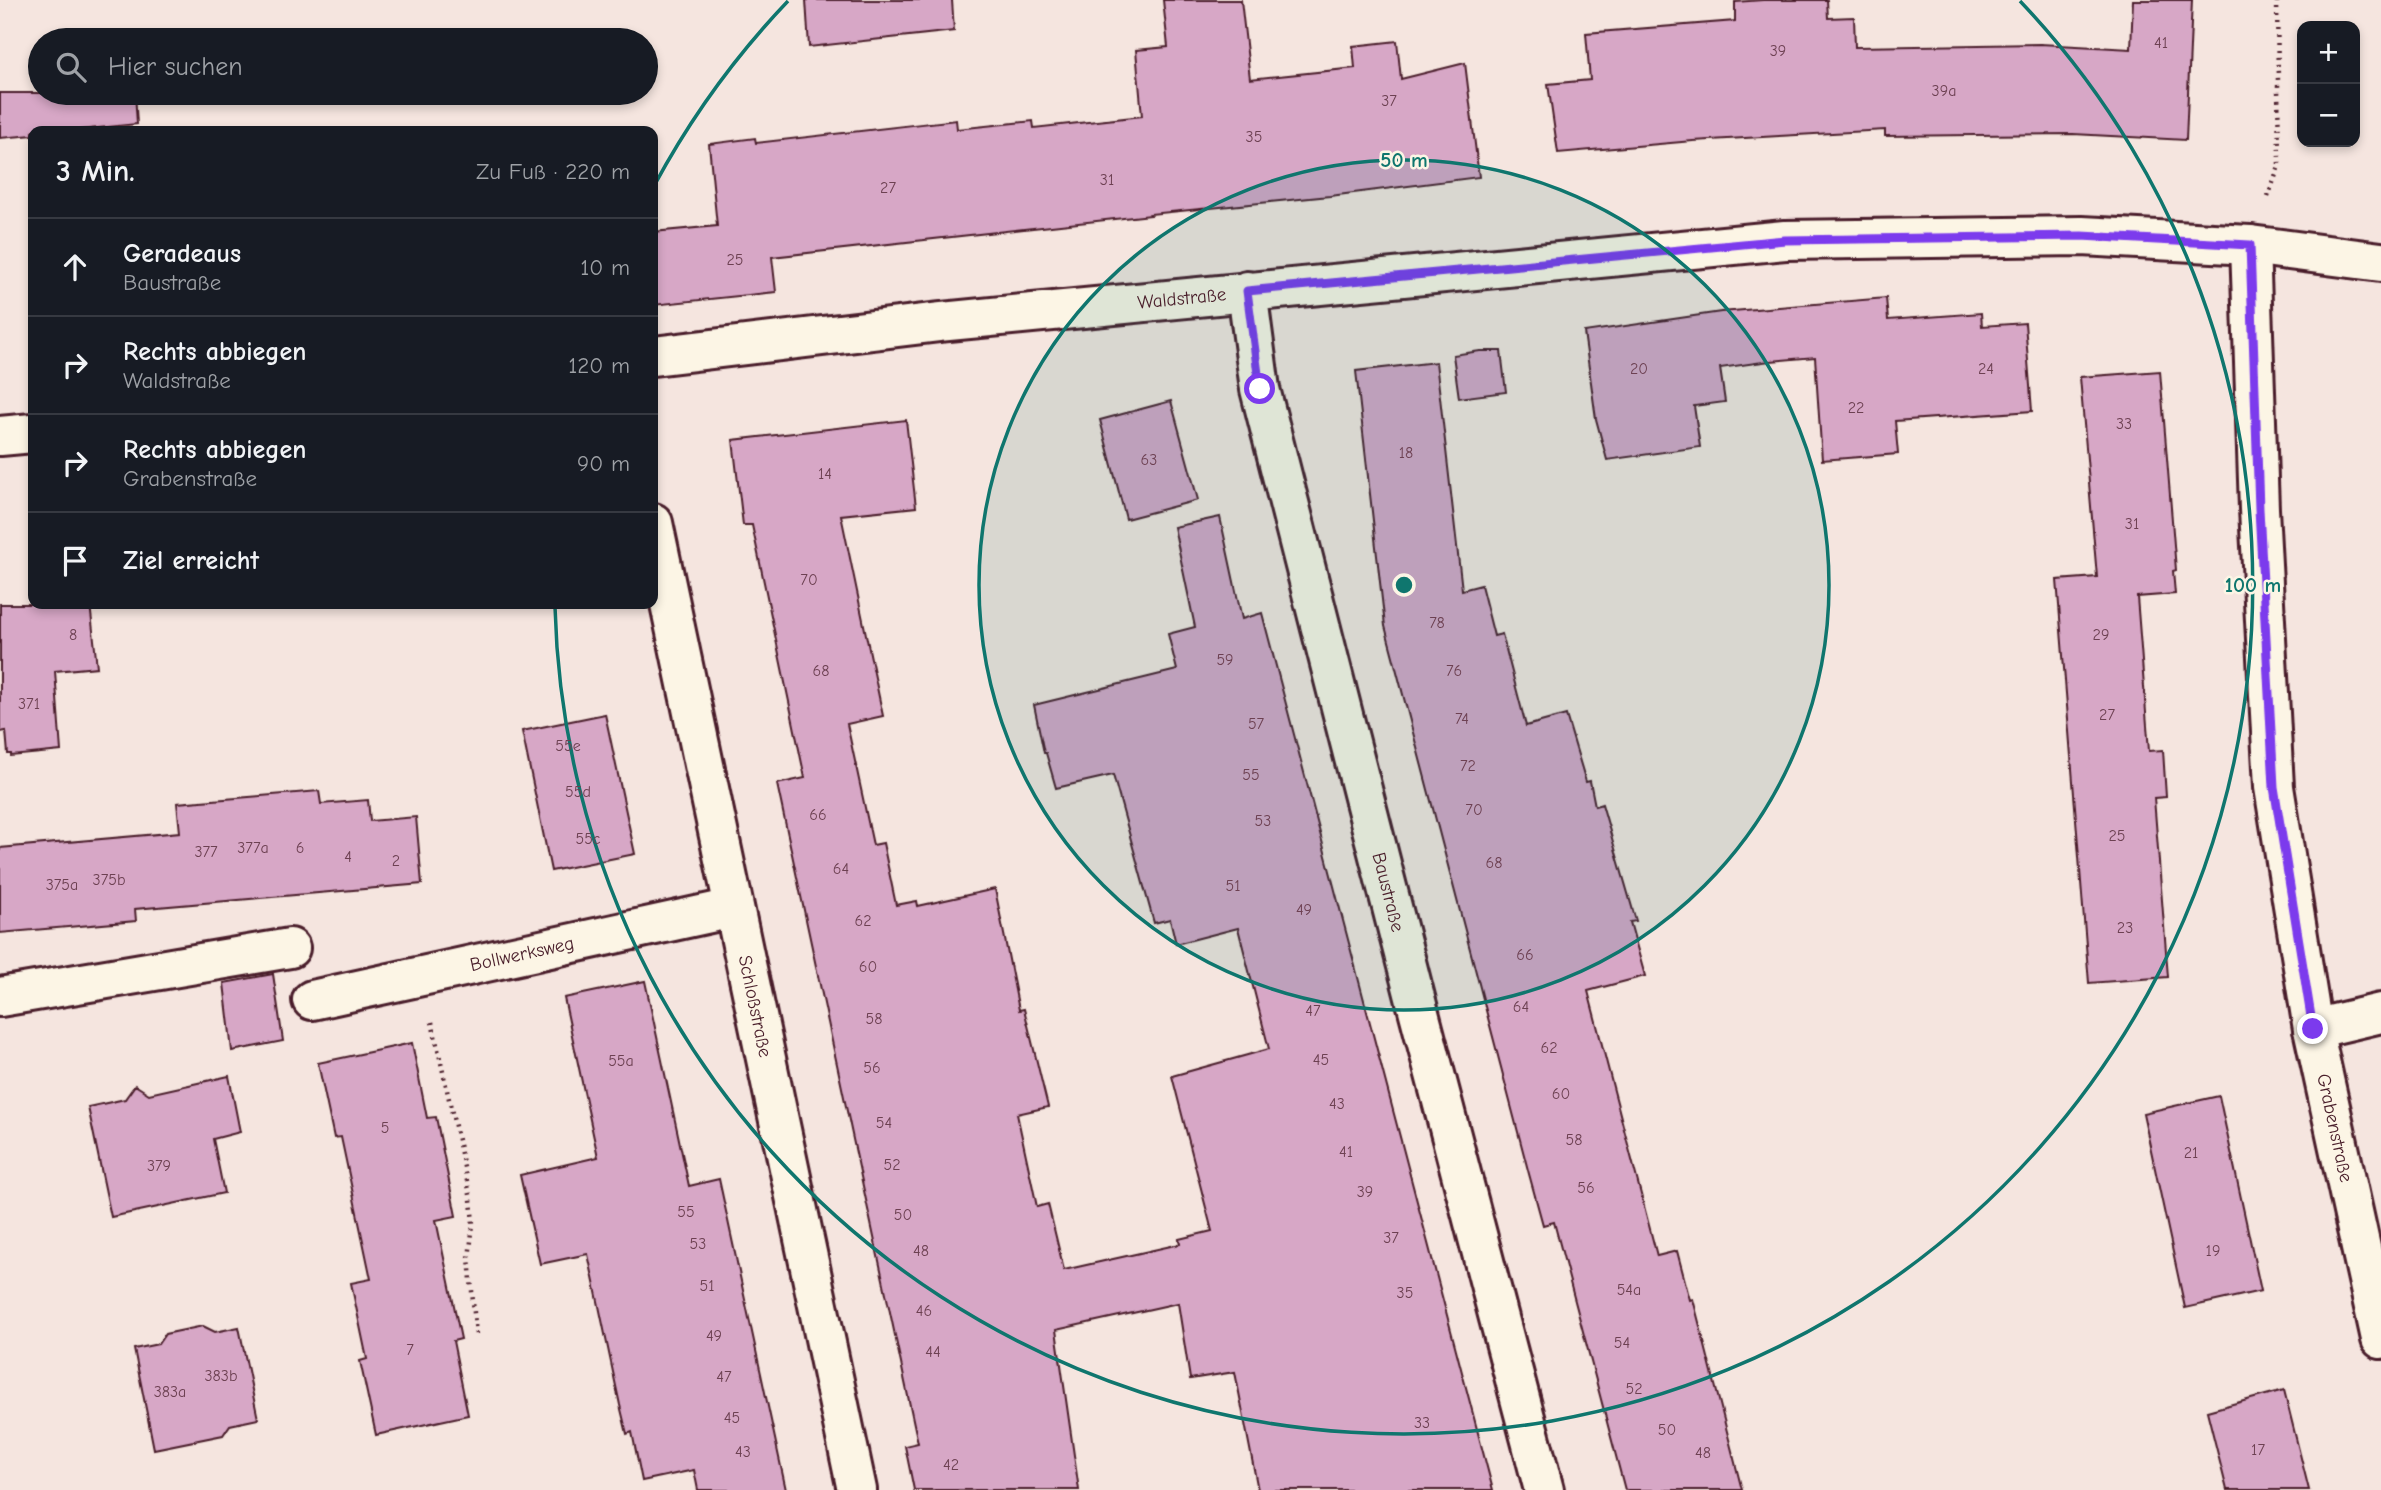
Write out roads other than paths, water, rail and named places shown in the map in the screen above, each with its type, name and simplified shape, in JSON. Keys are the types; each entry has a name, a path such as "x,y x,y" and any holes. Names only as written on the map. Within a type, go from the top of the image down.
{"street":[{"name":"Waldstraße","path":"658,355 940,322 1785,240 2082,236 2250,245 2381,262"},
{"name":"Grabenstraße","path":"2250,245 2259,509 2274,787 2313,1029 2381,1339"},
{"name":"Baustraße","path":"1247,291 1260,389 1544,1490"},
{"path":"0,436 28,433"},
{"name":"Schloßstraße","path":"658,547 858,1490"},
{"name":"Bollwerksweg","path":"312,1000 733,908"},
{"path":"0,997 290,948"},
{"path":"2313,1029 2381,1013"}]}
